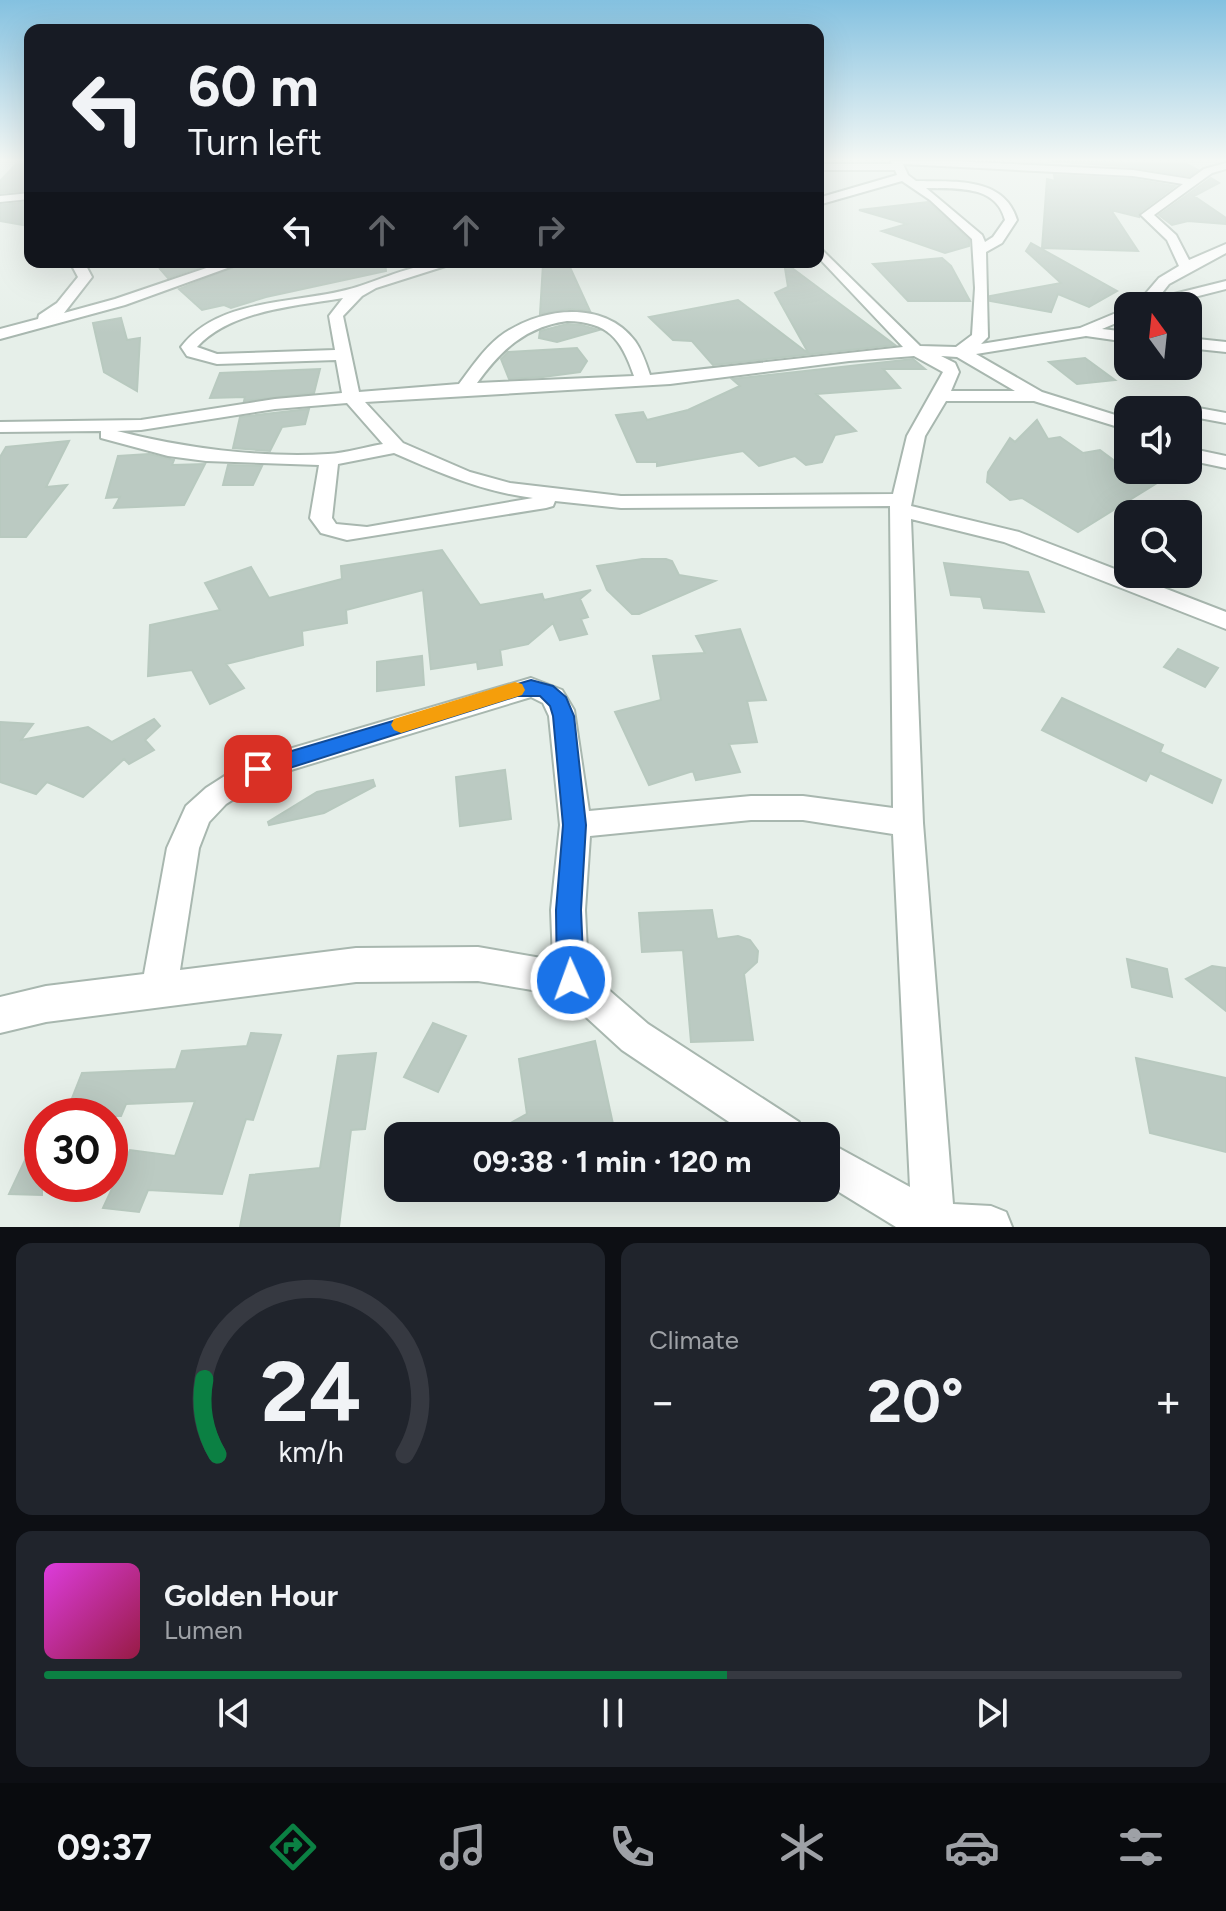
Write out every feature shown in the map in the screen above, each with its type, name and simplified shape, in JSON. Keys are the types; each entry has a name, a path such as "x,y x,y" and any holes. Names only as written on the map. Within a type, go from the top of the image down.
{"street":[{"path":"959,218 978,238 985,294 980,306 980,337 960,352"},
{"path":"980,250 998,240 1011,218"},
{"path":"1151,218 1172,238 1186,267"},
{"path":"1155,292 1164,281 1186,267 1226,248"},
{"path":"824,256 916,351 949,366 951,372 916,436 901,505 908,823 933,1226"},
{"path":"16,330 52,315 76,292 85,277 80,268"},
{"path":"0,334 120,302 219,268"},
{"path":"342,355 217,359 202,358 189,347 196,334 236,317 356,291 431,268"},
{"path":"1197,292 1226,285"},
{"path":"356,291 341,305 336,316 352,398 396,447 463,476 508,489 621,502 901,505 1011,537 1226,621"},
{"path":"464,389 501,344 521,329 550,319 579,315 610,324 628,342 644,381"},
{"path":"0,427 173,422 263,406 352,398 464,389 644,381 707,376 849,356 916,351 960,352 1084,332 1114,318"},
{"path":"1084,332 1114,335"},
{"path":"1202,344 1226,347"},
{"path":"960,352 1036,396 1114,421"},
{"path":"940,396 1036,396"},
{"path":"1202,414 1226,418"},
{"path":"83,427 193,453 329,460 396,447"},
{"path":"1202,457 1226,462"},
{"path":"329,460 321,518 323,526 332,532 347,534 572,498"},
{"path":"159,992 183,848 197,815 216,796 258,769 531,687 546,691 559,702 563,716 575,825 568,910 571,980"},
{"path":"575,825 751,808 803,808 908,823"},
{"path":"0,1015 46,1004 356,965 478,964 571,980 635,1037 764,1122"},
{"path":"840,1170 933,1226 991,1227"}],"building":[{"path":"0,218 24,218 24,225 0,221"},
{"path":"887,218 946,218 969,240 969,246 945,253 882,231 907,224"},
{"path":"1044,218 1116,218 1138,251 1042,248"},
{"path":"1163,218 1226,218 1226,224 1188,221 1172,225"},
{"path":"1031,243 1117,291 1089,307 1058,294 1051,312 990,301 990,296 1061,283 1026,251"},
{"path":"942,258 951,266 970,301 908,301 873,264"},
{"path":"162,268 197,268 168,278 160,269"},
{"path":"232,268 386,268 386,271 266,297 231,308 224,305 202,310 179,289"},
{"path":"543,268 570,268 590,311 569,309 540,314"},
{"path":"785,268 792,268 895,345 713,365 692,341 673,340 649,317 738,300 809,354 775,293 788,287"},
{"path":"121,318 127,340 140,338 137,391 104,372 93,323"},
{"path":"567,324 599,330 557,342 539,338 540,331"},
{"path":"577,348 587,361 580,372 509,379 501,359 508,352"},
{"path":"1085,358 1115,380 1077,384 1049,362"},
{"path":"913,359 925,369 883,369 900,388 816,394 856,431 835,435 822,462 806,465 795,456 759,466 743,451 657,466 657,462 637,462 616,415 643,412 647,420 688,410 740,386 732,379"},
{"path":"320,369 314,393 244,401 245,397 210,398 220,373"},
{"path":"309,409 305,424 282,427 270,451 233,448 240,417"},
{"path":"1037,420 1048,439 1060,437 1083,453 1100,450 1114,460 1114,484 1155,484 1130,500 1114,500 1114,510 1078,532 1022,498 1010,500 987,482 988,472 1010,438 1015,442"},
{"path":"69,441 46,487 67,485 26,537 0,537 0,457 6,447"},
{"path":"149,454 174,460 172,465 205,464 184,505 114,508 120,497 106,498 118,456"},
{"path":"228,465 262,466 253,485 223,485"},
{"path":"442,550 480,605 542,594 544,600 591,590 580,599 588,617 581,619 587,634 560,640 553,623 528,644 500,650 502,665 478,669 477,662 431,669 423,590 346,610 347,623 302,631 303,645 226,664 244,688 210,704 192,670 148,676 150,625 220,610 205,583 251,567 269,598 342,579 341,566"},
{"path":"642,559 666,559 672,561 679,575 715,581 639,614 632,614 607,590 597,566"},
{"path":"944,563 1028,572 1044,612 984,608 981,597 951,595"},
{"path":"740,629 766,700 747,701 757,742 729,744 740,772 696,780 693,771 649,785 615,712 661,700 653,656 705,653 696,636"},
{"path":"1178,649 1218,668 1205,687 1164,667"},
{"path":"422,656 424,685 377,691 377,662"},
{"path":"1062,698 1163,745 1160,752 1221,780 1212,803 1150,773 1146,781 1042,730"},
{"path":"154,719 160,726 145,740 154,750 129,764 124,759 83,797 47,782 36,794 0,782 0,722 33,724 21,740 88,727 112,742"},
{"path":"505,770 511,819 460,826 456,777"},
{"path":"373,780 375,786 324,813 269,825 268,822 317,792"},
{"path":"712,910 717,939 738,936 750,940 758,951 757,962 744,974 753,1040 691,1042 683,950 642,952 639,913"},
{"path":"1127,959 1167,969 1172,997 1132,987"},
{"path":"1212,966 1226,968 1226,1011 1186,979"},
{"path":"433,1023 466,1036 438,1092 404,1077"},
{"path":"251,1033 281,1035 253,1120 246,1119 222,1194 148,1190 139,1212 103,1208 106,1202 128,1202 130,1150 175,1156 195,1101 128,1104 128,1098 72,1098 82,1073 176,1069 182,1051 247,1046"},
{"path":"595,1041 613,1122 512,1122 527,1114 519,1059"},
{"path":"376,1053 365,1129 351,1130 339,1227 240,1227 250,1175 320,1168 338,1056"},
{"path":"1136,1058 1226,1078 1226,1152 1150,1133"},
{"path":"24,1162 24,1194 9,1194"}],"slow traffic":[{"path":"401,725 515,690"}],"route":[{"path":"258,769 516,689 531,687 546,691 559,702 563,716 575,825 568,910 571,980"}]}
